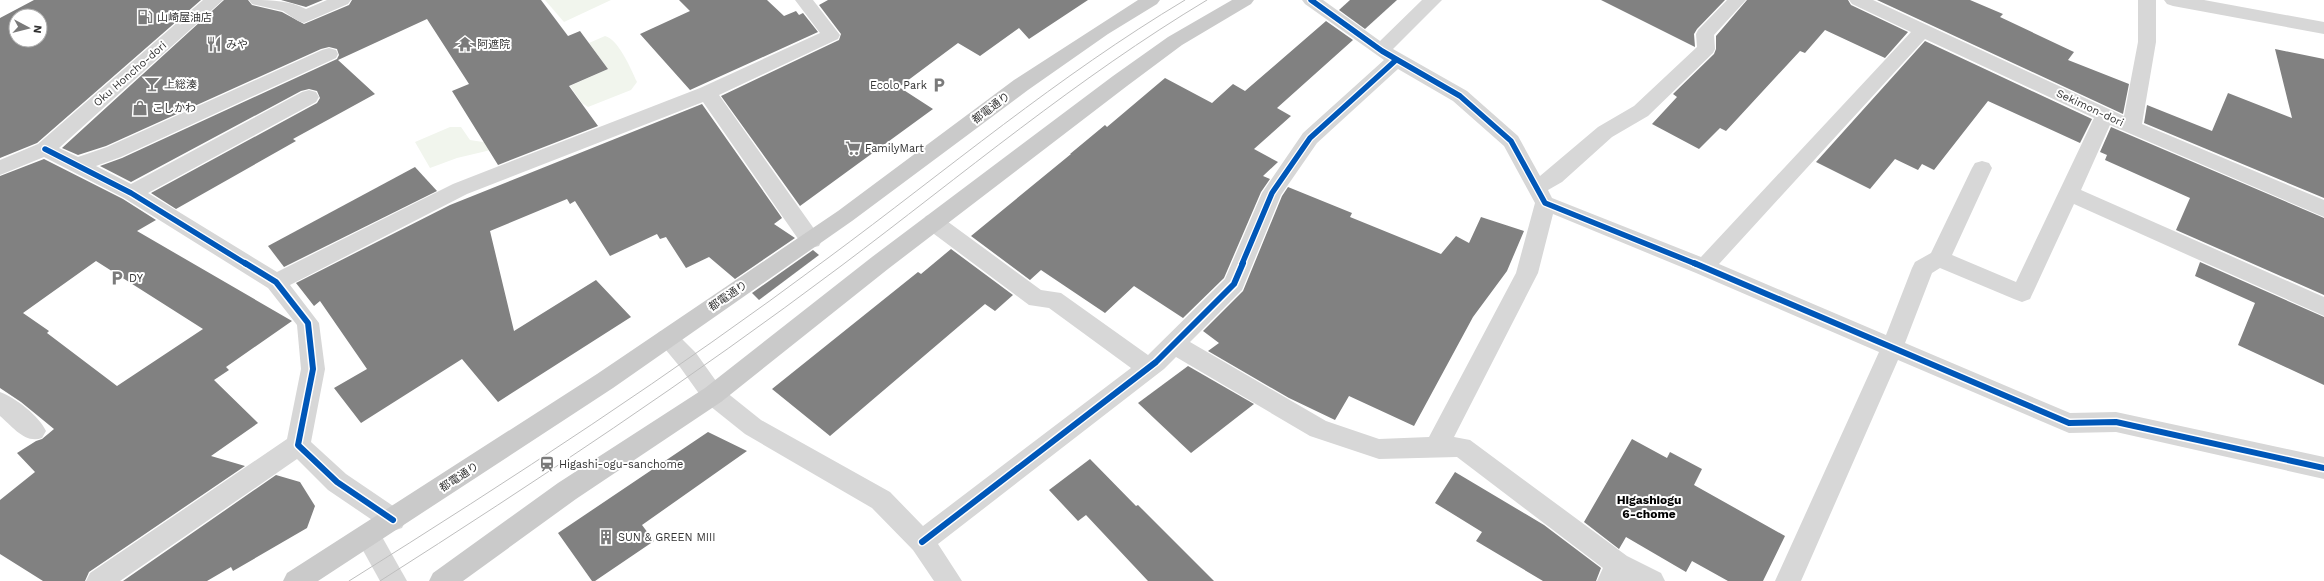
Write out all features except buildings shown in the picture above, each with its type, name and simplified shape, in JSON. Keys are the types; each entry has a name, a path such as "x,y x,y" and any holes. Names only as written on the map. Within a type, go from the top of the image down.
{"main road":[{"name":"都電通り","path":"296,581 393,520 605,381 811,240 1021,85 1102,30 1151,0"},
{"path":"442,581 567,491 713,395 933,222 1120,80 1175,41 1245,0"}],"street":[{"name":"Oku Honcho-dori","path":"0,168 46,149 214,0"},
{"path":"258,0 289,6 304,17 342,0"},
{"path":"276,282 460,189 707,93 831,34 804,0"},
{"path":"1311,0 1389,56 1460,96 1511,141 1541,196 2069,423 2116,422 2324,468"},
{"path":"922,542 1148,368 1234,284 1272,193 1310,138 1389,56 1392,38 1433,0"},
{"path":"1436,448 1527,273 1541,196 1555,177 1605,132 1641,111 1706,49 1706,34 1737,0"},
{"name":"Sekimon-dori","path":"1858,0 2105,115 2324,210"},
{"path":"2132,127 2147,42 2147,0"},
{"path":"2173,0 2324,28"},
{"path":"1704,267 1924,30"},
{"path":"78,165 114,152 329,54"},
{"path":"707,93 811,240"},
{"path":"131,193 309,97"},
{"path":"1939,259 2022,293 2105,115"},
{"path":"46,149 131,193 276,282 308,323 313,369 298,445 99,581"},
{"path":"1788,581 1892,347 1923,268 1939,259 1982,168"},
{"path":"2069,193 2324,307"},
{"path":"933,222 1037,299 1053,299 1148,368"},
{"path":"667,338 688,360 713,395 753,427 881,500 922,542 949,581"},
{"path":"1174,344 1318,429 1379,449 1461,447 1614,573 1652,581"},
{"path":"0,402 34,431"},
{"path":"298,445 337,482 393,520"},
{"path":"368,536 394,581"}],"shaded area":[{"path":"545,0 611,0 564,22"},
{"path":"605,36 615,43 620,49 637,82 631,90 588,107 582,103 570,86 608,69 589,43"},
{"path":"547,117 495,149 457,158 430,168 415,142 450,127 461,127 470,140 483,142"}],"tram line":[{"path":"349,581 532,464 711,343 828,258 1004,124 1092,60 1185,0"},
{"path":"380,581 556,467 671,389 785,308 1066,94 1159,30 1207,0"}],"cycle path":[{"path":"1311,0 1382,51 1460,96 1511,141 1545,203 1704,267 2069,423 2116,422 2324,468"},
{"path":"922,542 1156,362 1234,284 1272,193 1310,138 1396,60"},
{"path":"45,149 131,193 276,282 308,323 313,369 298,445 337,482 393,520"}],"place":[{"name":"山崎屋油店","path":"145,17"},
{"name":"みや","path":"214,44"},
{"name":"阿遮院","path":"465,44"},
{"name":"上総湊","path":"152,84"},
{"name":"Ecolo Park","path":"939,85"},
{"name":"こしかわ","path":"140,108"},
{"name":"FamilyMart","path":"853,148"},
{"name":"DY","path":"117,278"},
{"name":"Higashi-ogu-sanchome","path":"547,464"},
{"name":"SUN & GREEN MIII","path":"606,537"}],"district":[{"name":"Higashiogu 6-chome","path":"1649,507"}]}
